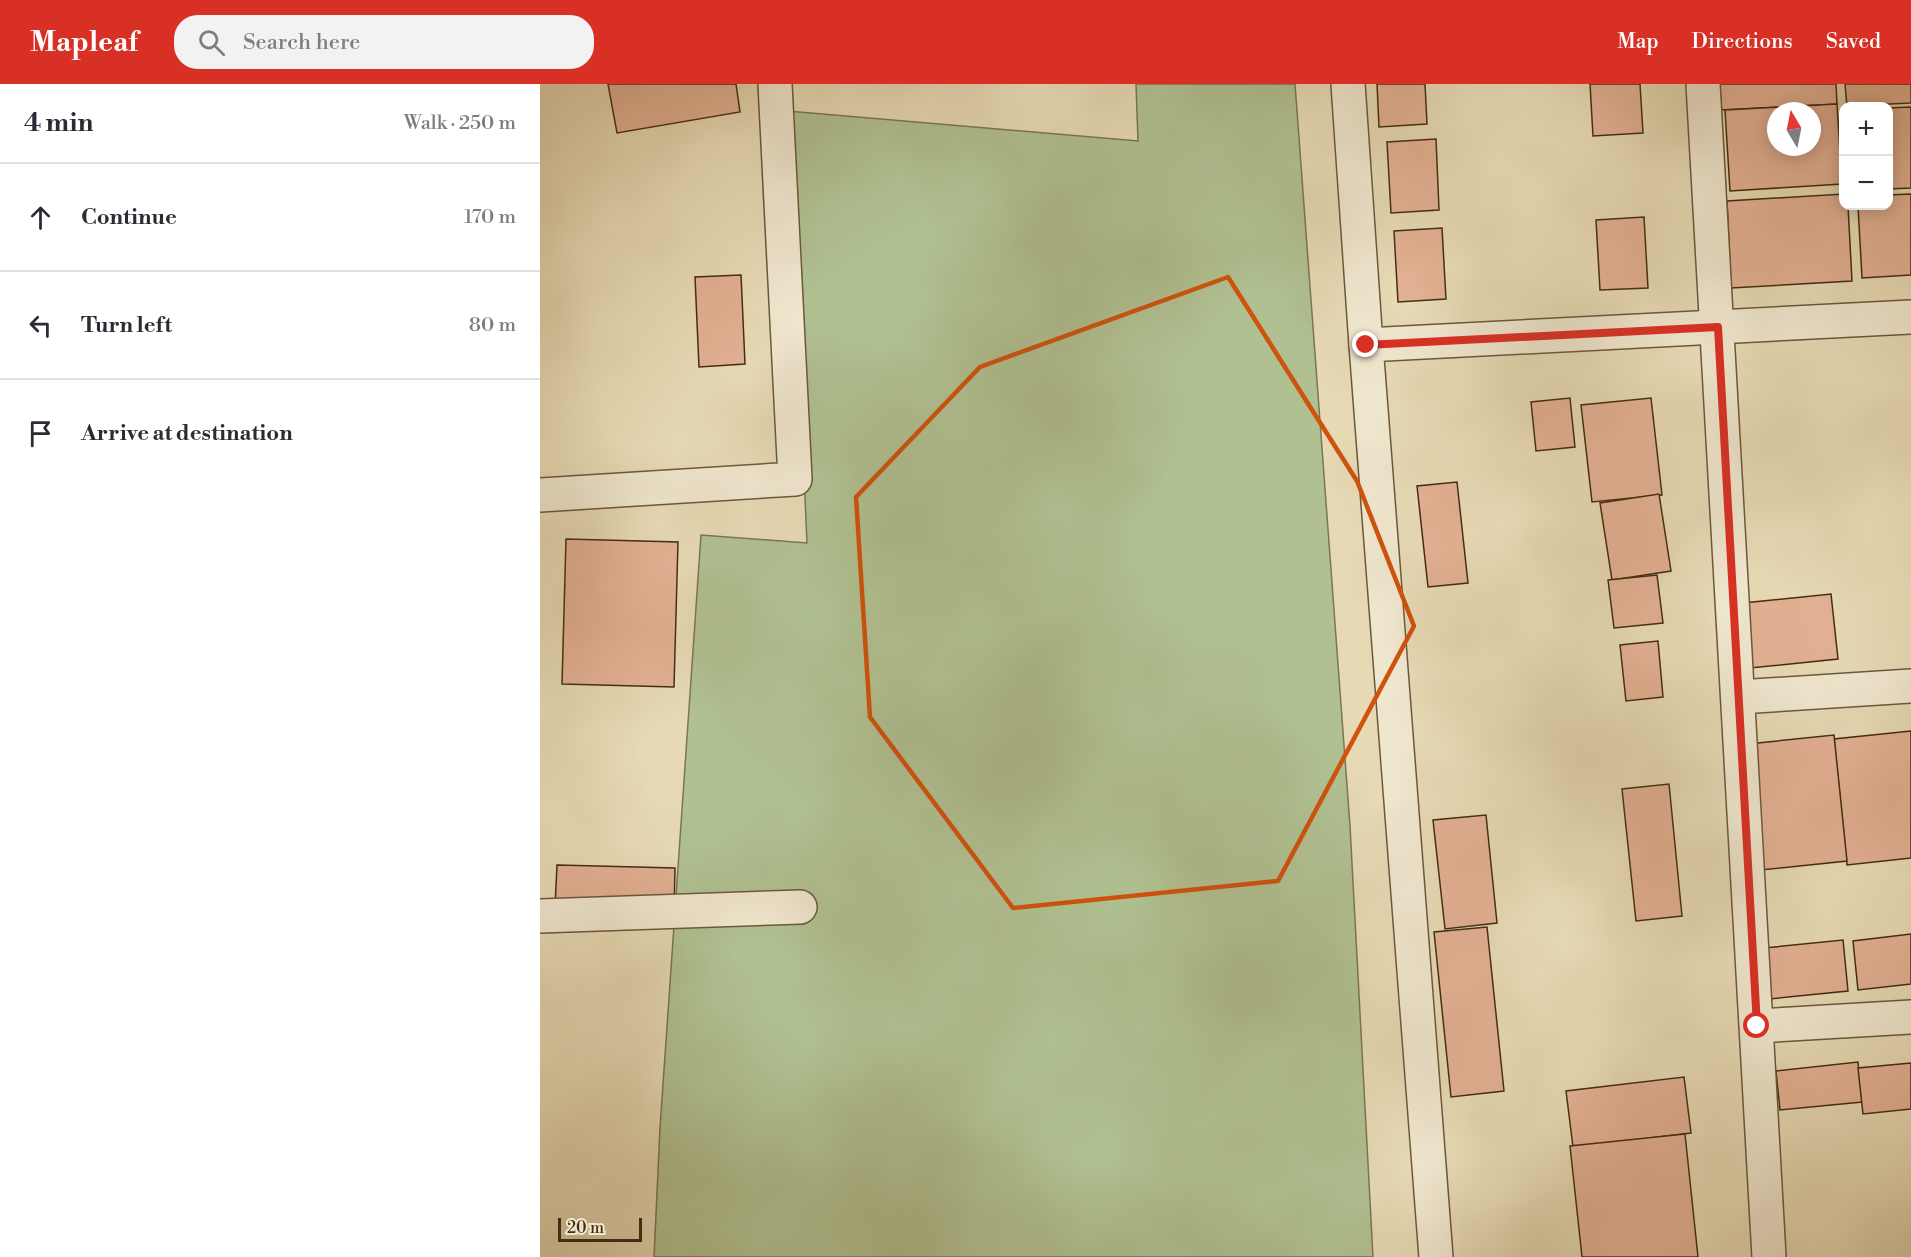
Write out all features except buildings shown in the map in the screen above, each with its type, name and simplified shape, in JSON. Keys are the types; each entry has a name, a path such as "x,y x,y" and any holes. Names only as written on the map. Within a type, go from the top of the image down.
{"street":[{"path":"540,495 795,479 775,84"},
{"path":"1348,84 1436,1257"},
{"path":"1703,84 1769,1257"},
{"path":"1366,345 1911,317"},
{"path":"1739,697 1911,686"},
{"path":"540,916 800,907"},
{"path":"1757,1026 1911,1017"}],"highlighted area":[{"path":"1228,277 1357,481 1414,626 1278,881 1013,908 870,717 856,497 980,367"}],"green space":[{"path":"1136,84 1295,84 1350,826 1373,1257 654,1257 660,1128 701,535 807,543 788,111 1138,141"}],"route":[{"path":"1366,345 1718,327 1757,1026"}]}
